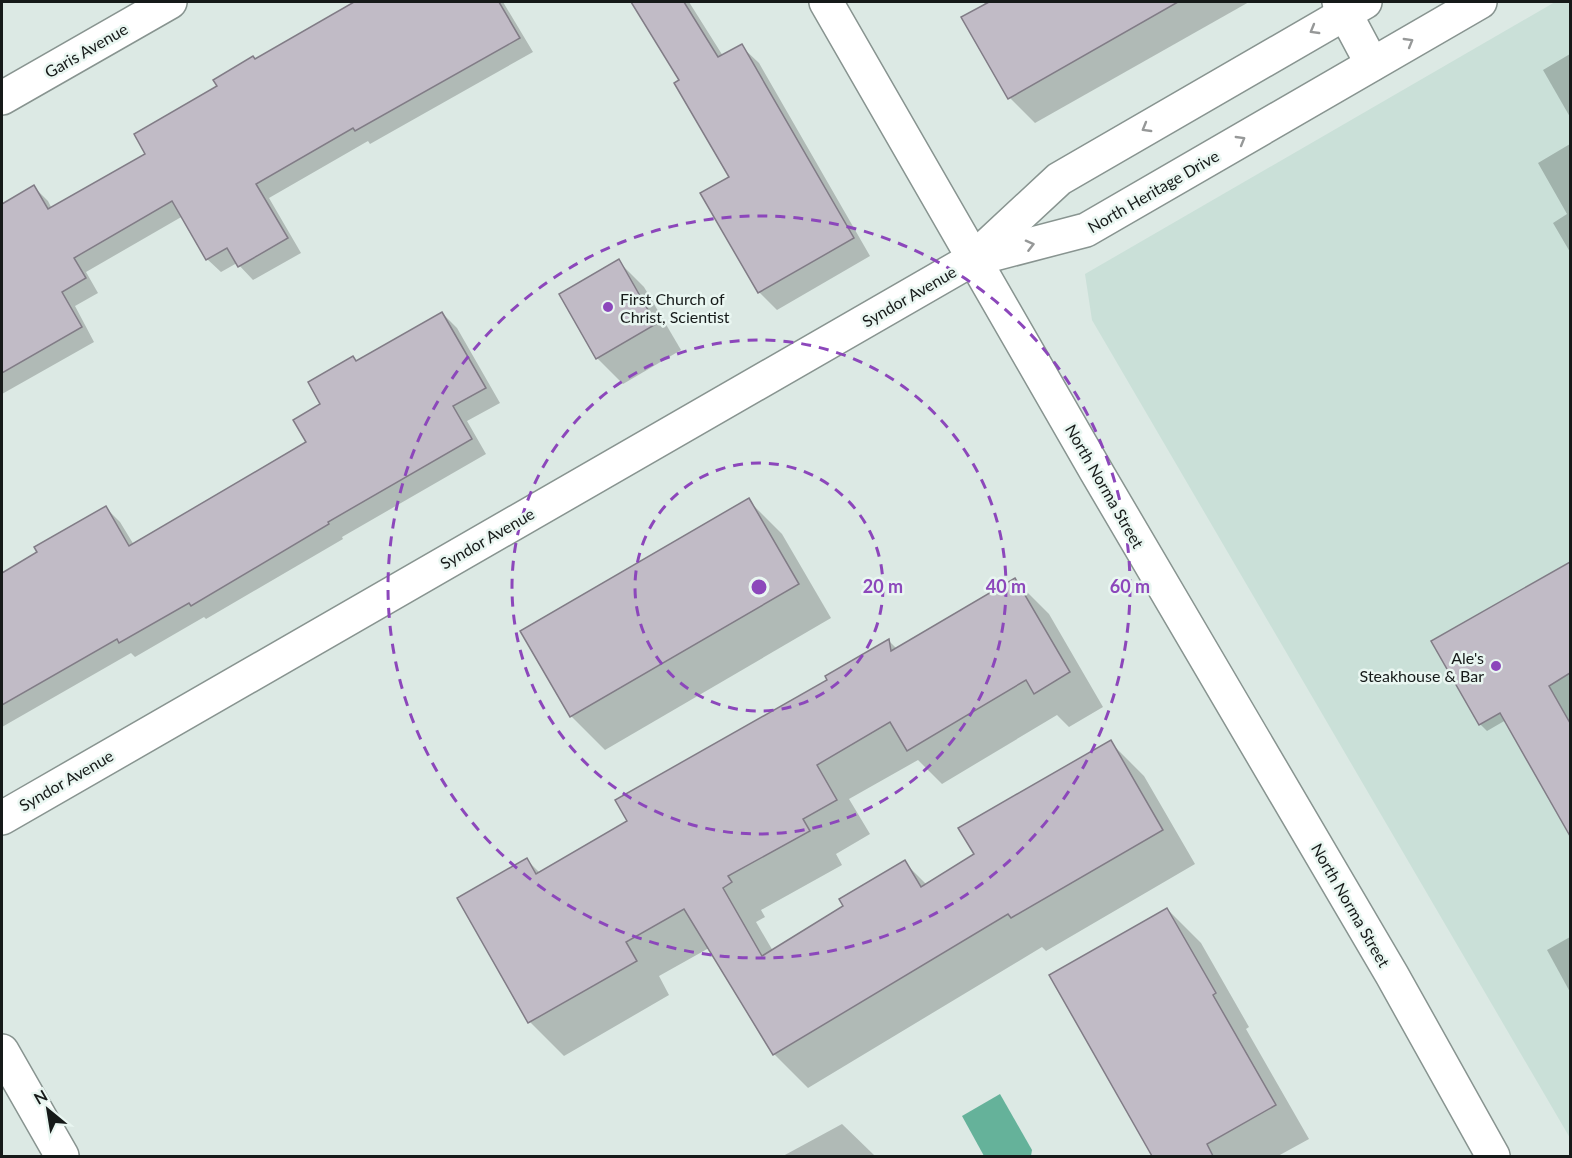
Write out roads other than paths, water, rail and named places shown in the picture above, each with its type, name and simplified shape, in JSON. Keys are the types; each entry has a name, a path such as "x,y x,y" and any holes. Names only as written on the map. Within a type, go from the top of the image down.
{"street":[{"name":"Garis Avenue","path":"2,98 170,2"},
{"name":"North Norma Street","path":"826,2 973,259 1392,975 1493,1156"},
{"path":"1371,64 1378,2"},
{"name":"North Heritage Drive","path":"973,259 1086,230 1480,2"},
{"path":"973,259 1059,179 1350,5 1371,64"},
{"name":"Syndor Avenue","path":"2,818 973,259"},
{"path":"2,1051 62,1156"}],"place":[{"name":"First Church of Christ, Scientist","path":"608,307"},
{"name":"Ale's Steakhouse & Bar","path":"1496,666"}]}
